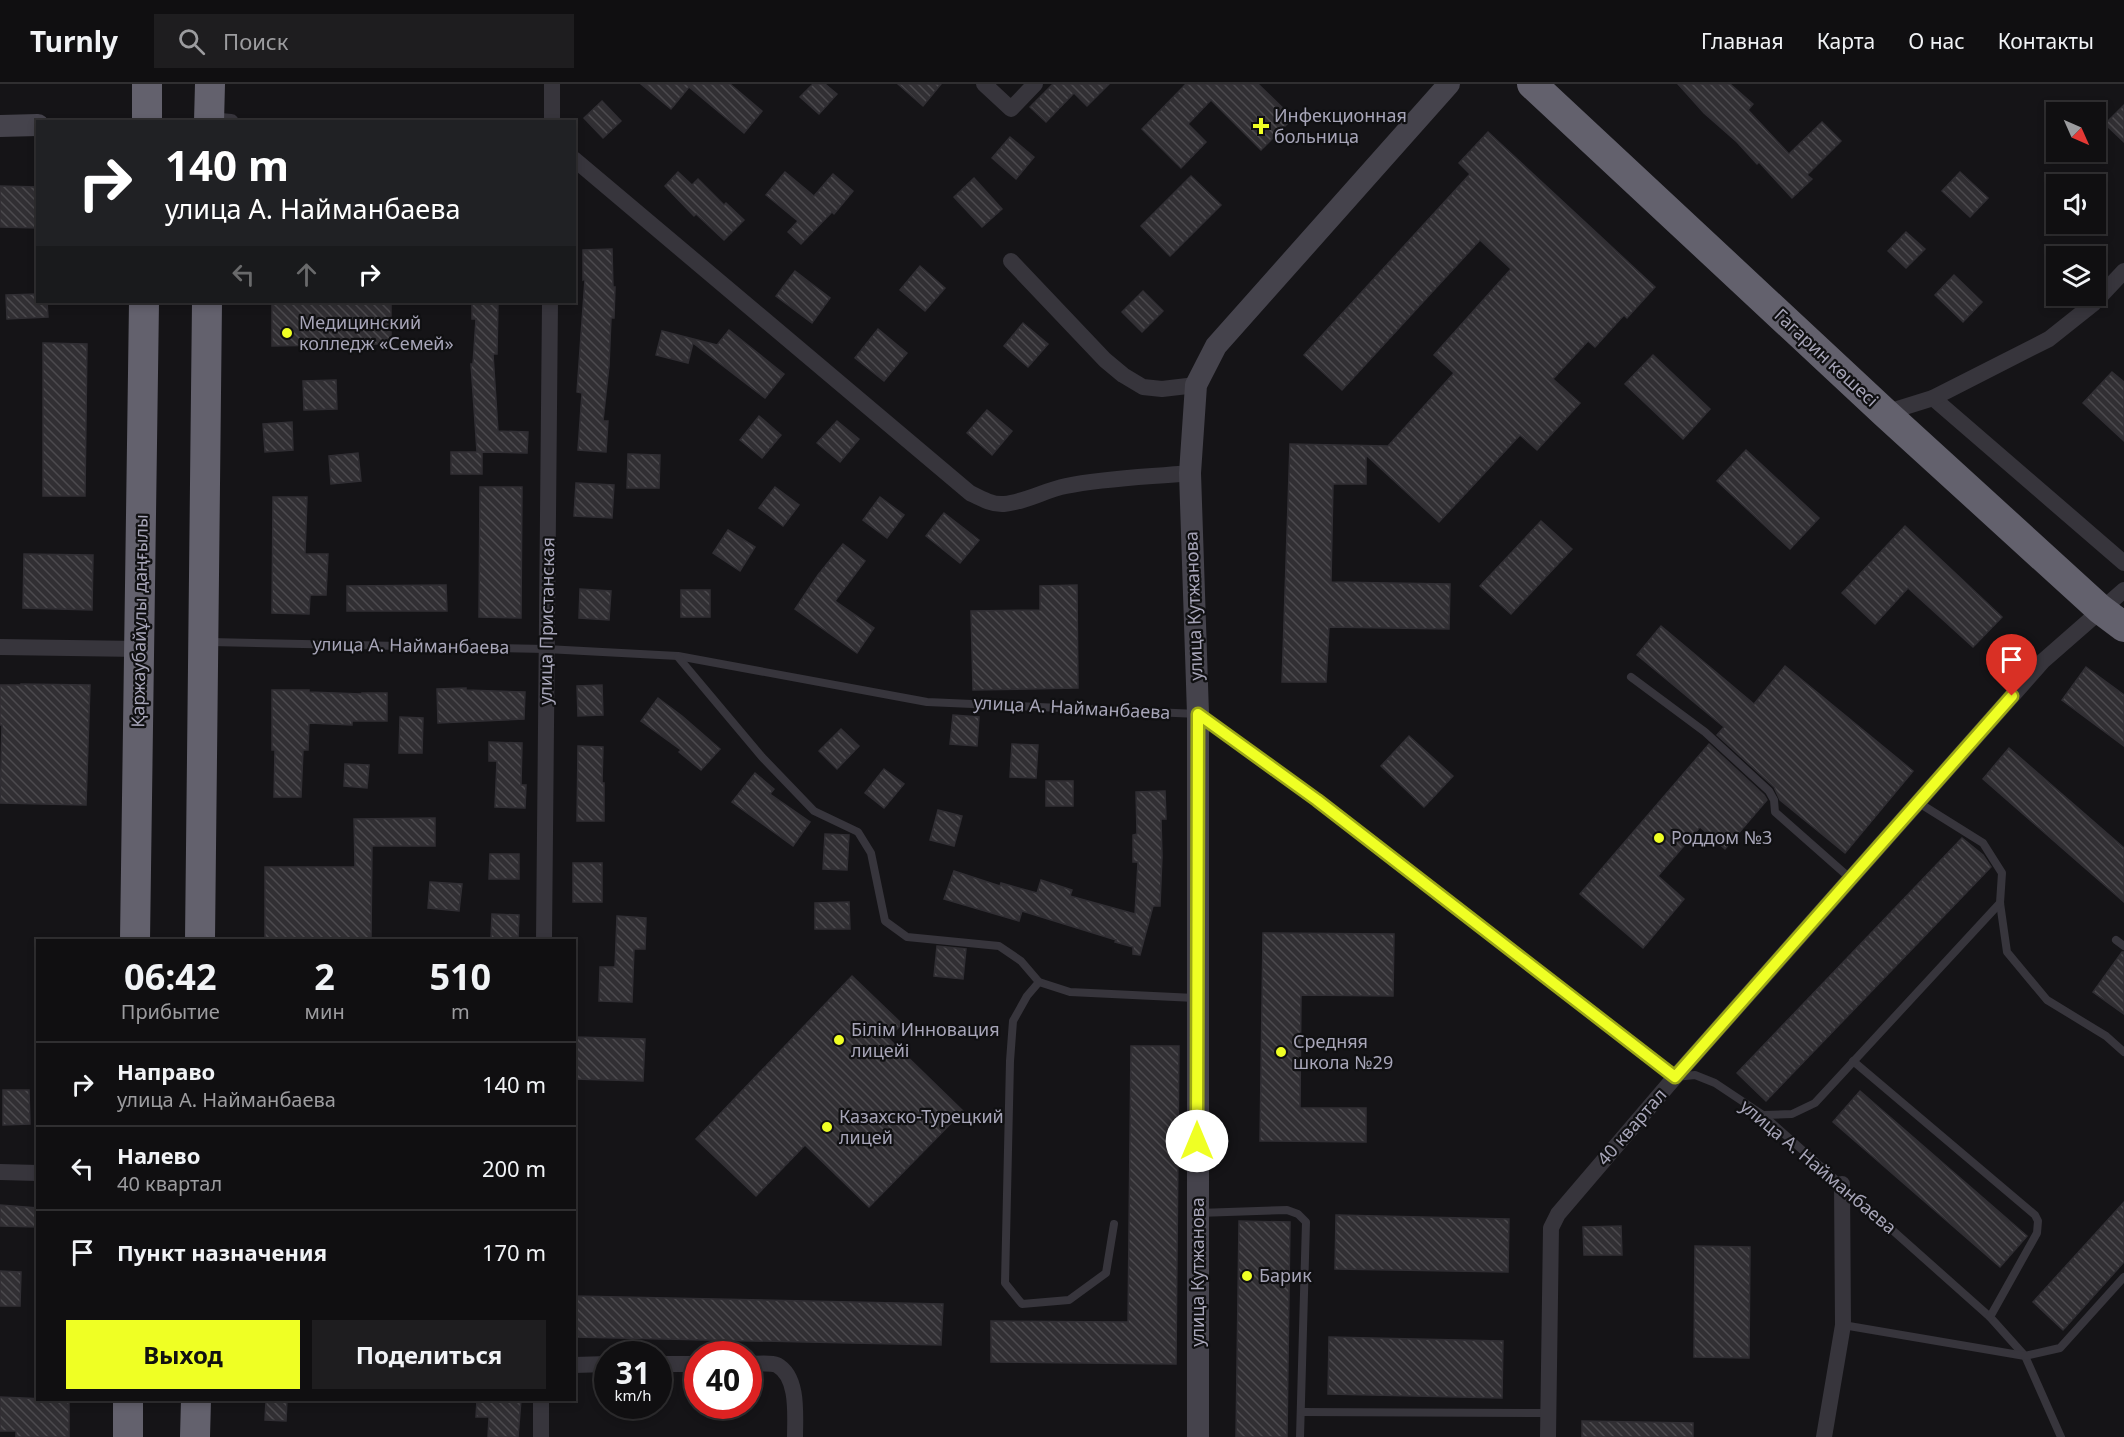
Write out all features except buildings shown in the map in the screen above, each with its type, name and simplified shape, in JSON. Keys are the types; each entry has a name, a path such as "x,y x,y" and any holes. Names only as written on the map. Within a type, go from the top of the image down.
{"highway":[{"path":"147,84 147,120"},
{"path":"210,84 210,120"},
{"name":"Гагарин көшесі","path":"1532,84 1885,413 2100,609 2124,627"},
{"name":"Қаржаубайұлы даңғылы","path":"135,939 144,303"},
{"path":"200,939 207,303"},
{"path":"128,1401 128,1437"},
{"path":"195,1437 196,1401"}],"street":[{"path":"552,84 552,120"},
{"path":"984,84 1011,109 1035,84"},
{"name":"улица Кутжанова","path":"1198,1437 1198,714 1190,473 1196,385 1216,346 1449,84"},
{"path":"0,126 36,125"},
{"path":"576,161 970,493 986,501 1002,505 1019,502 1049,489 1078,484 1190,473"},
{"path":"1011,261 1105,360 1123,375 1143,387 1162,389 1196,385"},
{"path":"1885,413 1932,398 2049,339 2093,304 2124,271"},
{"name":"улица Пристанская","path":"544,939 550,303"},
{"path":"1932,398 2124,563"},
{"name":"40 квартал","path":"1548,1437 1551,1228 1558,1214 1675,1077 2043,661 2124,590"},
{"path":"0,647 140,649"},
{"path":"0,1172 36,1173"},
{"path":"1824,1437 1843,1325 1842,1184"},
{"path":"576,1365 594,1364"},
{"path":"762,1364 775,1364 784,1371 795,1396 795,1437"},
{"path":"541,1401 541,1437"}],"lane":[{"name":"улица А. Найманбаева","path":"203,642 546,649 678,656 927,702 1198,714"},
{"path":"678,656 762,757 814,811 858,832 871,854 885,921 906,937 999,946 1022,961 1039,982 1070,992 1197,998"},
{"path":"1631,677 1706,732 1769,791 1775,812 1851,879"},
{"path":"1198,714 1317,800 1675,1077"},
{"path":"1919,803 1983,843 2002,873 2000,903 2007,952 2047,1000 2106,1036 2124,1052"},
{"path":"1763,1115 1792,1114 1815,1103 2000,903"},
{"path":"2116,940 2124,946"},
{"path":"1039,982 1027,996 1013,1021 1005,1283 1022,1304 1069,1300 1106,1273 1114,1224"},
{"path":"1852,1062 2035,1215 2038,1221 2037,1233 1990,1317"},
{"name":"улица А. Найманбаева","path":"1675,1077 1695,1076 1715,1083 1763,1115 1990,1317 2025,1356 2061,1437"},
{"path":"1198,1213 1287,1210 1298,1214 1306,1222 1300,1437"},
{"path":"1843,1325 2025,1356 2060,1348 2124,1277"},
{"path":"1301,1412 1549,1413"}],"place":[{"name":"Инфекционная больница","path":"1261,126"},
{"name":"Медицинский колледж «Семей»","path":"287,333"},
{"name":"Роддом №3","path":"1659,838"},
{"name":"Білім Инновация лицейі","path":"839,1040"},
{"name":"Средняя школа №29","path":"1281,1052"},
{"name":"Казахско-Турецкий лицей","path":"827,1127"},
{"name":"Барик","path":"1247,1276"}],"route":[{"path":"1197,1141 1198,714 1317,800 1675,1077 2012,696"}]}
